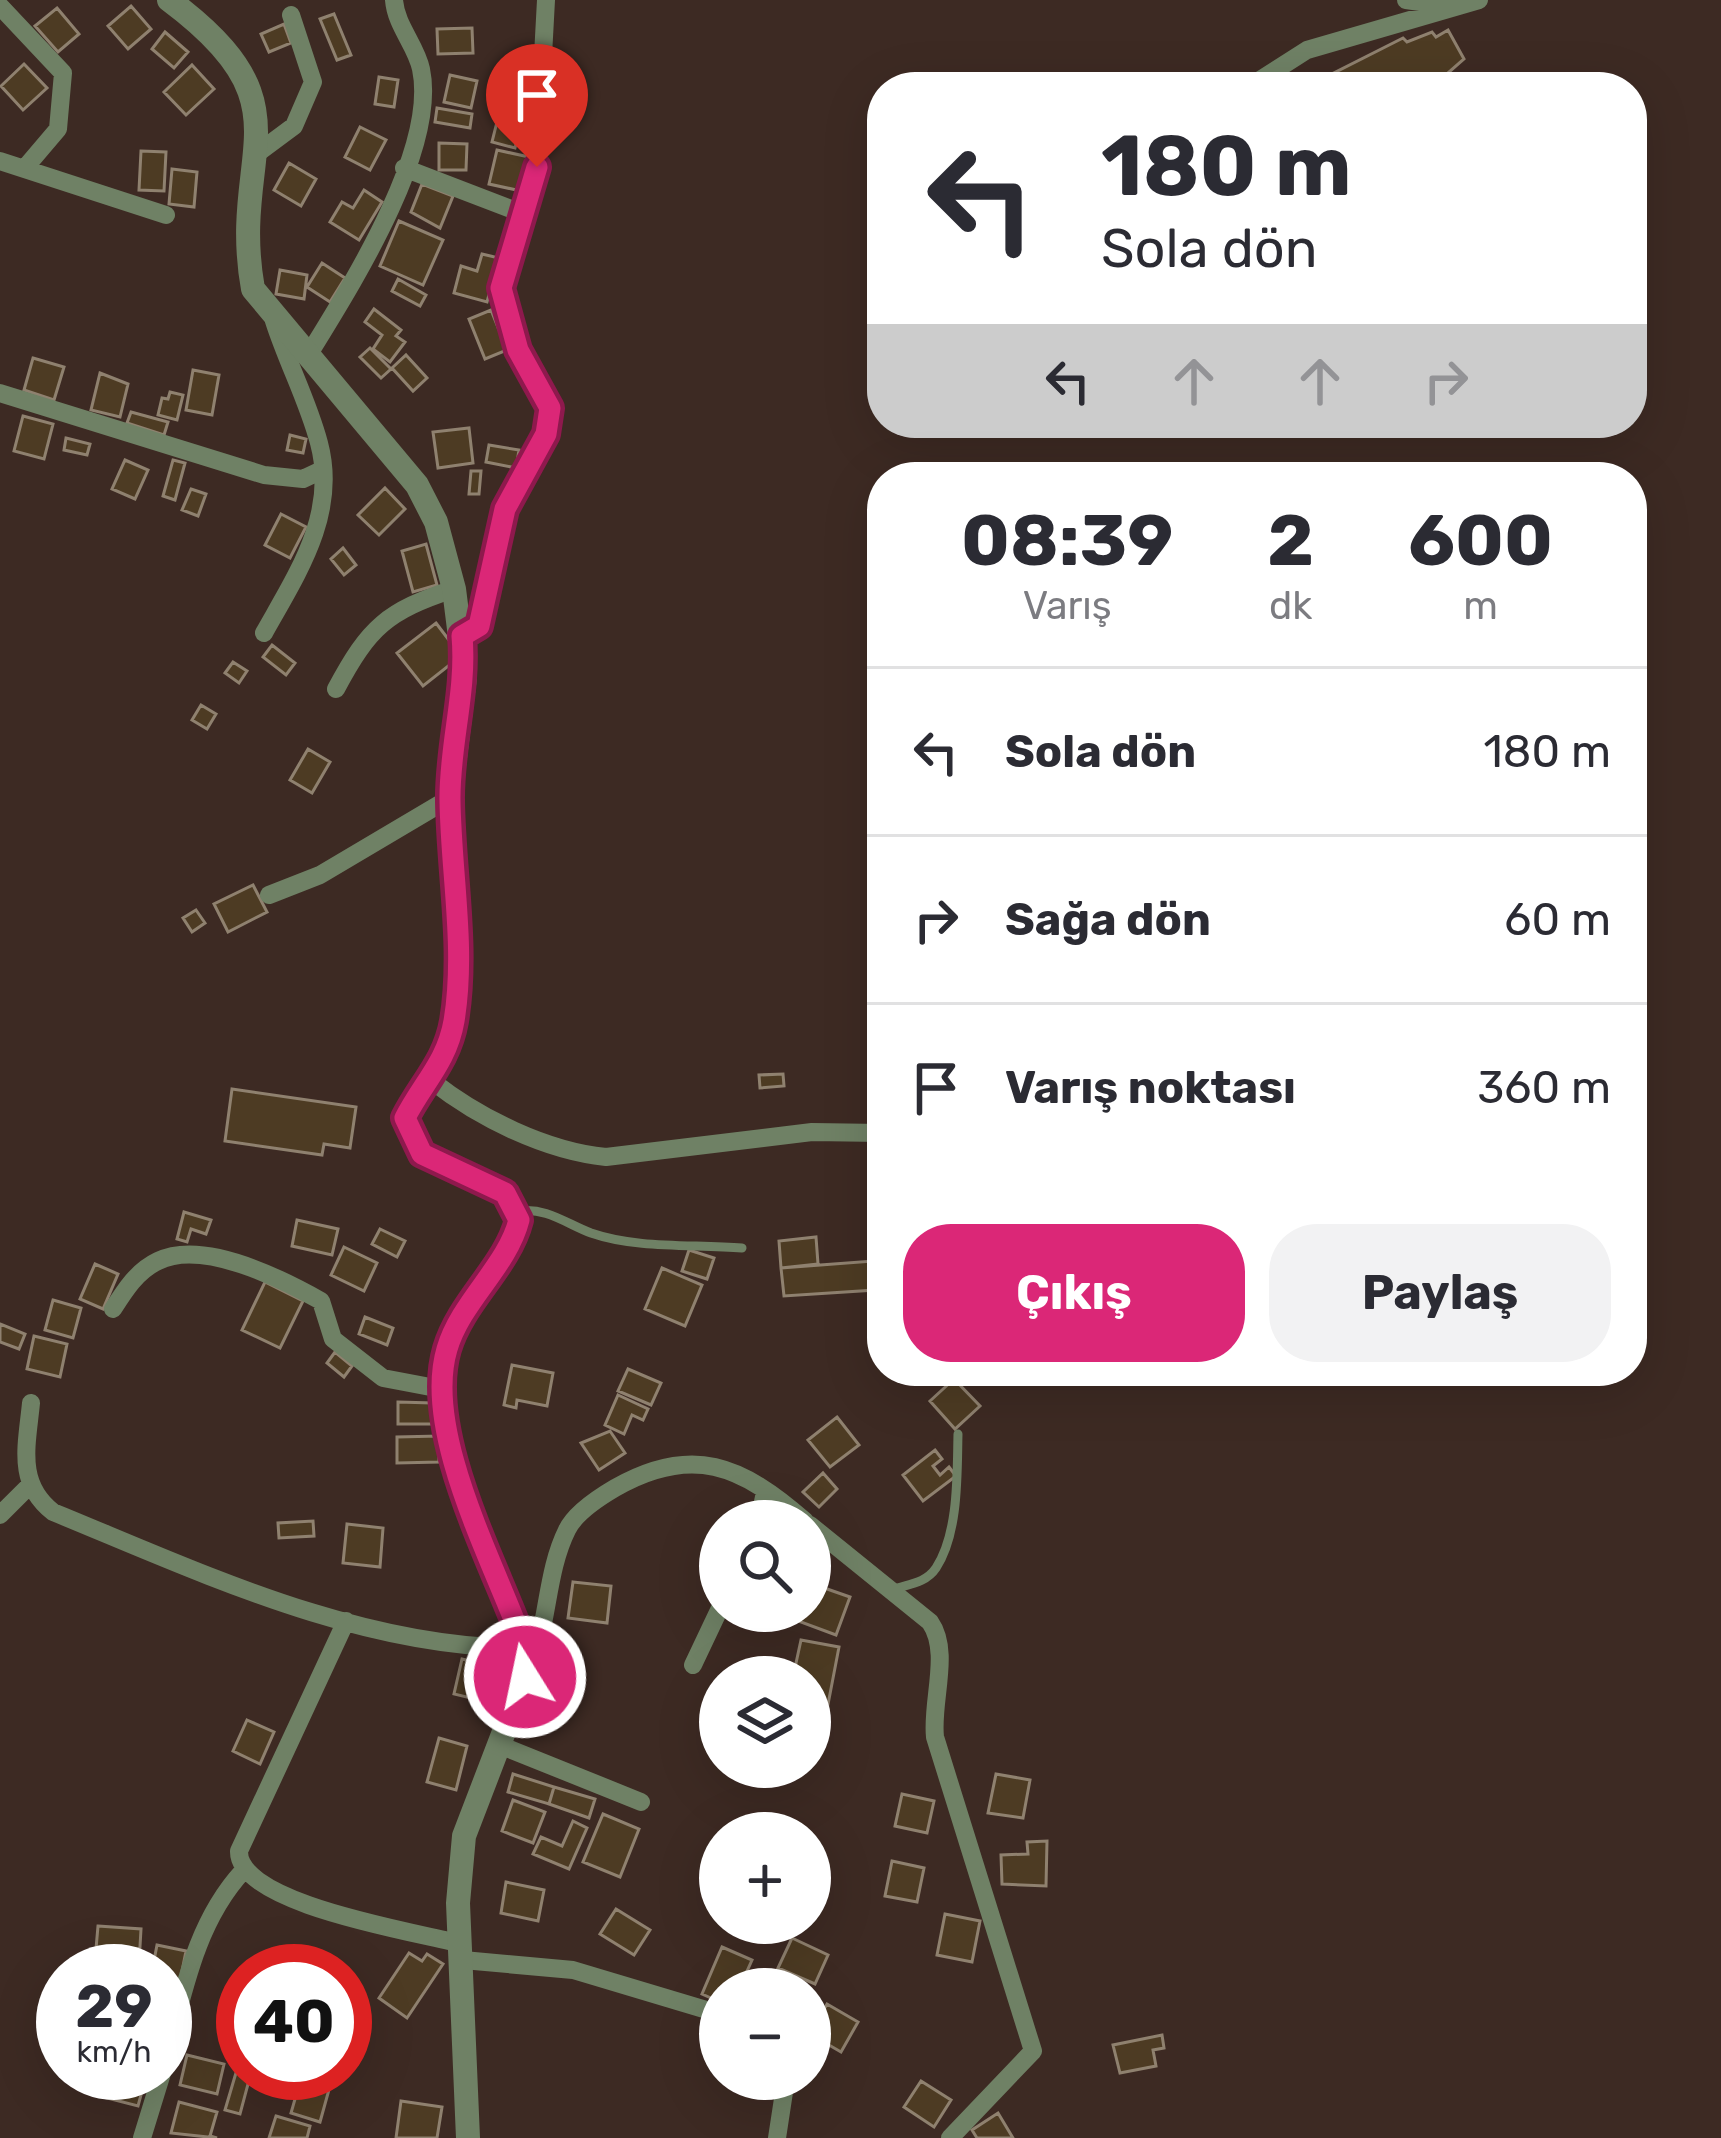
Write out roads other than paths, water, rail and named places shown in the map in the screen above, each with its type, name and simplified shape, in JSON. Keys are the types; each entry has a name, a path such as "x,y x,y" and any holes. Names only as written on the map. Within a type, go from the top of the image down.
{"street":[{"path":"170,0 235,58 252,97 260,152 247,254 253,289 417,485 436,522 454,590 465,677 450,798 457,982 454,1021 432,1081 405,1118 422,1154 505,1193 516,1212 516,1231 462,1311 446,1351 441,1388 453,1469 525,1648 525,1677"},
{"path":"309,354 373,240 404,168 422,107 421,69 394,0"},
{"path":"462,636 479,626 505,509 546,434 550,408 518,350 502,300 504,272 524,214 540,137 546,0"},
{"path":"1406,0 1457,8"},
{"path":"1273,72 1307,50 1479,0"},
{"path":"0,6 63,73 58,129 24,170"},
{"path":"260,152 294,126 313,82 291,15"},
{"path":"0,161 166,215"},
{"path":"404,168 524,214"},
{"path":"264,633 312,546 322,470 320,445 273,316"},
{"path":"0,393 264,475 303,478 322,470"},
{"path":"336,689 362,640 389,615 454,590"},
{"path":"269,895 320,875 450,798"},
{"path":"432,1081 485,1117 574,1154 606,1157 812,1132 867,1132"},
{"path":"113,1309 133,1279 162,1258 190,1256 254,1267 321,1301 333,1339 383,1378 441,1388"},
{"path":"32,1403 25,1466 29,1486 53,1512 237,1585 346,1621 473,1648 525,1648"},
{"path":"468,2138 458,1903 464,1836 496,1744 543,1640 567,1529 601,1496 670,1462 714,1463 776,1500"},
{"path":"0,1515 29,1486"},
{"path":"763,1500 765,1492"},
{"path":"831,1543 930,1622 940,1639 931,1707 935,1737 1033,2051 950,2138"},
{"path":"346,1621 239,1851 243,1871 285,1898 462,1952 573,1970 699,2008"},
{"path":"694,1665 709,1632"},
{"path":"496,1744 641,1802"},
{"path":"192,1969 206,1922 220,1896 243,1871"},
{"path":"142,2138 154,2100"},
{"path":"777,2138 783,2100"}],"lane":[{"path":"516,1212 538,1210 595,1234 636,1242 742,1248"},
{"path":"890,1592 921,1582 936,1569 957,1479 958,1434"}]}
